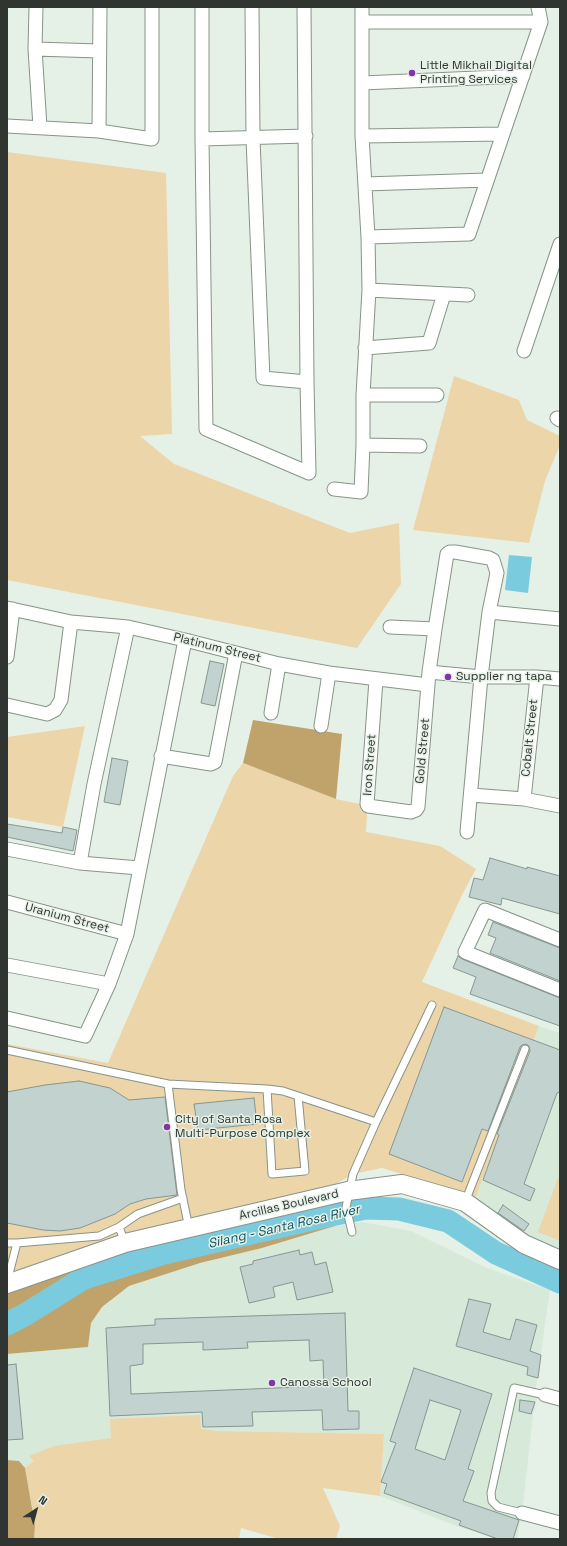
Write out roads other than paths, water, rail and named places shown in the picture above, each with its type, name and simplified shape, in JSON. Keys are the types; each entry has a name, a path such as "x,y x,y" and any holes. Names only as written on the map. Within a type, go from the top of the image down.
{"main road":[{"name":"Arcillas Boulevard","path":"7,1284 122,1235 189,1228 347,1199 402,1184 465,1202 524,1244 560,1260"}],"street":[{"path":"36,7 35,49 40,127"},
{"path":"99,131 100,7"},
{"path":"7,126 99,131 152,139 152,7"},
{"path":"202,7 202,139 206,429 309,474 304,7"},
{"path":"252,7 253,139 263,378 307,382"},
{"path":"334,489 361,492 363,445 362,395 369,290 366,184 362,136 362,7"},
{"path":"368,237 469,234 541,22 538,7"},
{"path":"362,22 541,22"},
{"path":"35,49 99,51"},
{"path":"362,83 523,76"},
{"path":"362,136 504,134"},
{"path":"202,139 253,139 306,136"},
{"path":"366,184 487,180"},
{"path":"524,351 560,244"},
{"path":"369,290 468,295"},
{"path":"364,348 429,343 444,294"},
{"path":"362,395 437,396"},
{"path":"363,445 420,446"},
{"name":"Gold Street","path":"411,812 416,810 418,806 429,672 447,554 450,552 489,558 493,560 497,573 489,612"},
{"path":"7,657 10,609"},
{"name":"Platinum Street","path":"10,609 71,622 128,627 279,664 376,680 428,685"},
{"path":"467,832 481,677 489,612 560,619"},
{"path":"7,705 47,714 55,710 61,700 71,622"},
{"path":"80,863 94,784 128,627"},
{"path":"390,627 435,629"},
{"path":"7,1018 85,1036 109,984 127,934 185,640"},
{"path":"161,756 211,764 215,762 236,653"},
{"path":"271,713 279,664"},
{"path":"429,672 481,677 537,677 560,679"},
{"path":"321,726 329,673"},
{"name":"Cobalt Street","path":"524,799 537,677"},
{"name":"Iron Street","path":"376,680 367,804 368,806 411,812"},
{"path":"471,795 524,799 560,806"},
{"path":"7,849 80,863 139,868"},
{"name":"Uranium Street","path":"7,902 127,934"},
{"path":"560,940 485,910 465,952 560,990"},
{"path":"7,964 109,984"},
{"path":"545,1395 560,1398"},
{"path":"522,1513 560,1523"}],"lane":[{"path":"352,1232 347,1199 353,1174 432,1005"},
{"path":"465,1202 525,1049"},
{"path":"7,1050 168,1084 283,1091 376,1122"},
{"path":"168,1084 183,1198 189,1228"},
{"path":"267,1089 272,1174 305,1171 298,1096"},
{"path":"7,1243 122,1235 138,1214 183,1198"},
{"path":"7,1284 17,1243"},
{"path":"522,1513 498,1507 492,1501 491,1493 514,1388 545,1395"}],"water":[{"path":"509,555 532,557 528,593 505,590"}],"waterway":[{"name":"Silang - Santa Rosa River","path":"7,1324 84,1278 164,1253 366,1208 399,1209 448,1221 496,1253 560,1282"}],"place":[{"name":"Little Mikhail Digital Printing Services","path":"412,73"},
{"name":"Supplier ng tapa","path":"448,677"},
{"name":"City of Santa Rosa Multi-Purpose Complex","path":"167,1127"},
{"name":"Canossa School","path":"272,1383"}]}
